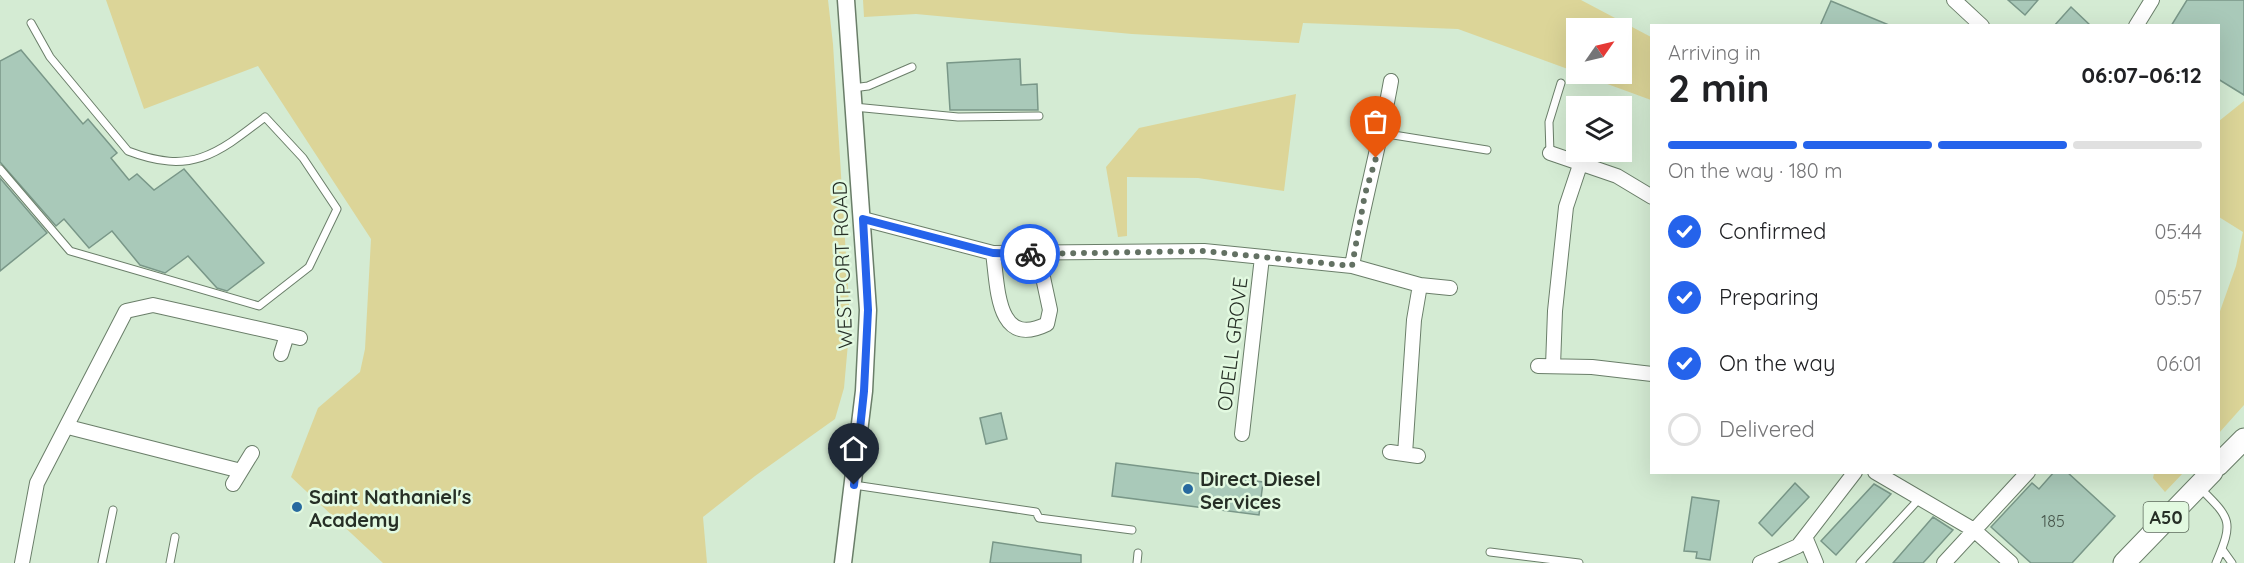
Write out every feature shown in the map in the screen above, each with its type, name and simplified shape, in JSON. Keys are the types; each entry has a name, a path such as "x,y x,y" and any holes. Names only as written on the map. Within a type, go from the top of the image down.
{"main road":[{"path":"2220,463 2244,439"},
{"name":"A50","path":"2124,563 2205,479"}],"street":[{"path":"1954,0 1980,24"},
{"path":"2137,24 2152,0"},
{"name":"WESTPORT ROAD","path":"843,563 864,391 868,310 847,6"},
{"path":"1352,266 1365,194 1381,133 1391,81"},
{"path":"1366,109 1385,112"},
{"path":"1550,153 1566,158"},
{"path":"1553,366 1555,311 1566,207 1581,162 1617,176 1650,196"},
{"path":"863,219 993,253 1204,251 1352,266 1420,285 1450,288"},
{"path":"993,253 1004,316 1012,327 1023,332 1033,331 1047,324 1050,310 1038,254"},
{"name":"ODELL GROVE","path":"1242,434 1262,258"},
{"path":"1390,452 1412,455 1414,320 1420,285"},
{"path":"22,563 37,483 126,312 153,305 294,337 281,354"},
{"path":"1538,366 1650,374"},
{"path":"68,427 241,471"},
{"path":"233,484 252,453"},
{"path":"1760,563 1798,546 1806,539 1854,474"},
{"path":"1878,474 1974,530 2011,563"},
{"path":"1944,563 2026,474"},
{"path":"1806,539 1816,563"}],"lane":[{"path":"0,169 70,251 259,306 309,267 337,209 303,158 265,117 221,151 195,159 177,162 144,157 128,151 50,57 32,23"},
{"path":"852,88 868,86 912,67"},
{"path":"1550,153 1549,122 1561,83"},
{"path":"854,107 958,117 1039,116"},
{"path":"1381,133 1487,150"},
{"path":"2205,479 2225,516 2228,528 2216,563"},
{"path":"854,485 1036,512 1039,518 1132,530"},
{"path":"1860,563 1920,498"},
{"path":"102,563 113,510"},
{"path":"170,563 175,537"},
{"path":"2222,549 2232,563"},
{"path":"1137,563 1138,552"},
{"path":"1490,552 1579,563"}],"shaded area":[{"path":"106,0 828,0 833,44 850,321 844,388 835,419 755,476 703,517 707,563 383,563 291,477 318,408 360,372 365,349 371,239 258,66 144,109"},
{"path":"863,0 1581,0 1615,18 1566,18 1566,68 1458,29 1303,23 1299,43 1132,34 916,14 864,17"},
{"path":"1632,27 1650,36 1650,100 1607,84 1632,84"},
{"path":"1296,94 1284,191 1198,178 1127,177 1127,236 1118,237 1106,167 1139,128"},
{"path":"2244,101 2244,405 2220,432 2220,311 2236,266 2243,232 2220,218 2220,120"},
{"path":"2154,474 2182,474 2165,492 2153,478"}],"building":[{"path":"2008,0 2038,0 2025,15"},
{"path":"2187,0 2244,0 2244,95 2220,80 2220,24 2172,24"},
{"path":"1831,1 1887,24 1821,24"},
{"path":"2071,7 2089,24 2056,24"},
{"path":"21,50 83,124 88,119 117,153 111,158 129,180 137,174 154,190 184,169 264,263 227,291 217,288 188,256 165,273 140,265 112,231 89,248 64,219 56,226 0,162 0,61"},
{"path":"1020,59 1021,85 1037,84 1038,110 950,110 947,63"},
{"path":"0,178 47,233 0,271"},
{"path":"1001,413 1007,439 986,444 980,418"},
{"name":"Direct Diesel Services","path":"1116,463 1263,482 1259,515 1112,496"},
{"path":"2052,474 2069,474 2115,516 2072,563 2031,563 1991,527 2032,483 2039,489"},
{"path":"1795,483 1809,497 1772,536 1759,523"},
{"path":"1874,484 1891,494 1836,555 1821,541"},
{"path":"1692,497 1719,501 1710,560 1696,558 1697,552 1684,551"},
{"path":"1933,517 1953,530 1923,563 1893,563"},
{"path":"993,542 1081,555 1081,563 990,563"}],"way so far":[{"path":"1030,254 1204,251 1352,266 1365,194 1376,158"}],"place":[{"name":"Direct Diesel Services","path":"1188,489"},
{"name":"Saint Nathaniel's Academy","path":"297,507"}],"route":[{"path":"854,485 864,391 868,310 863,219 993,253 1030,254"}]}
